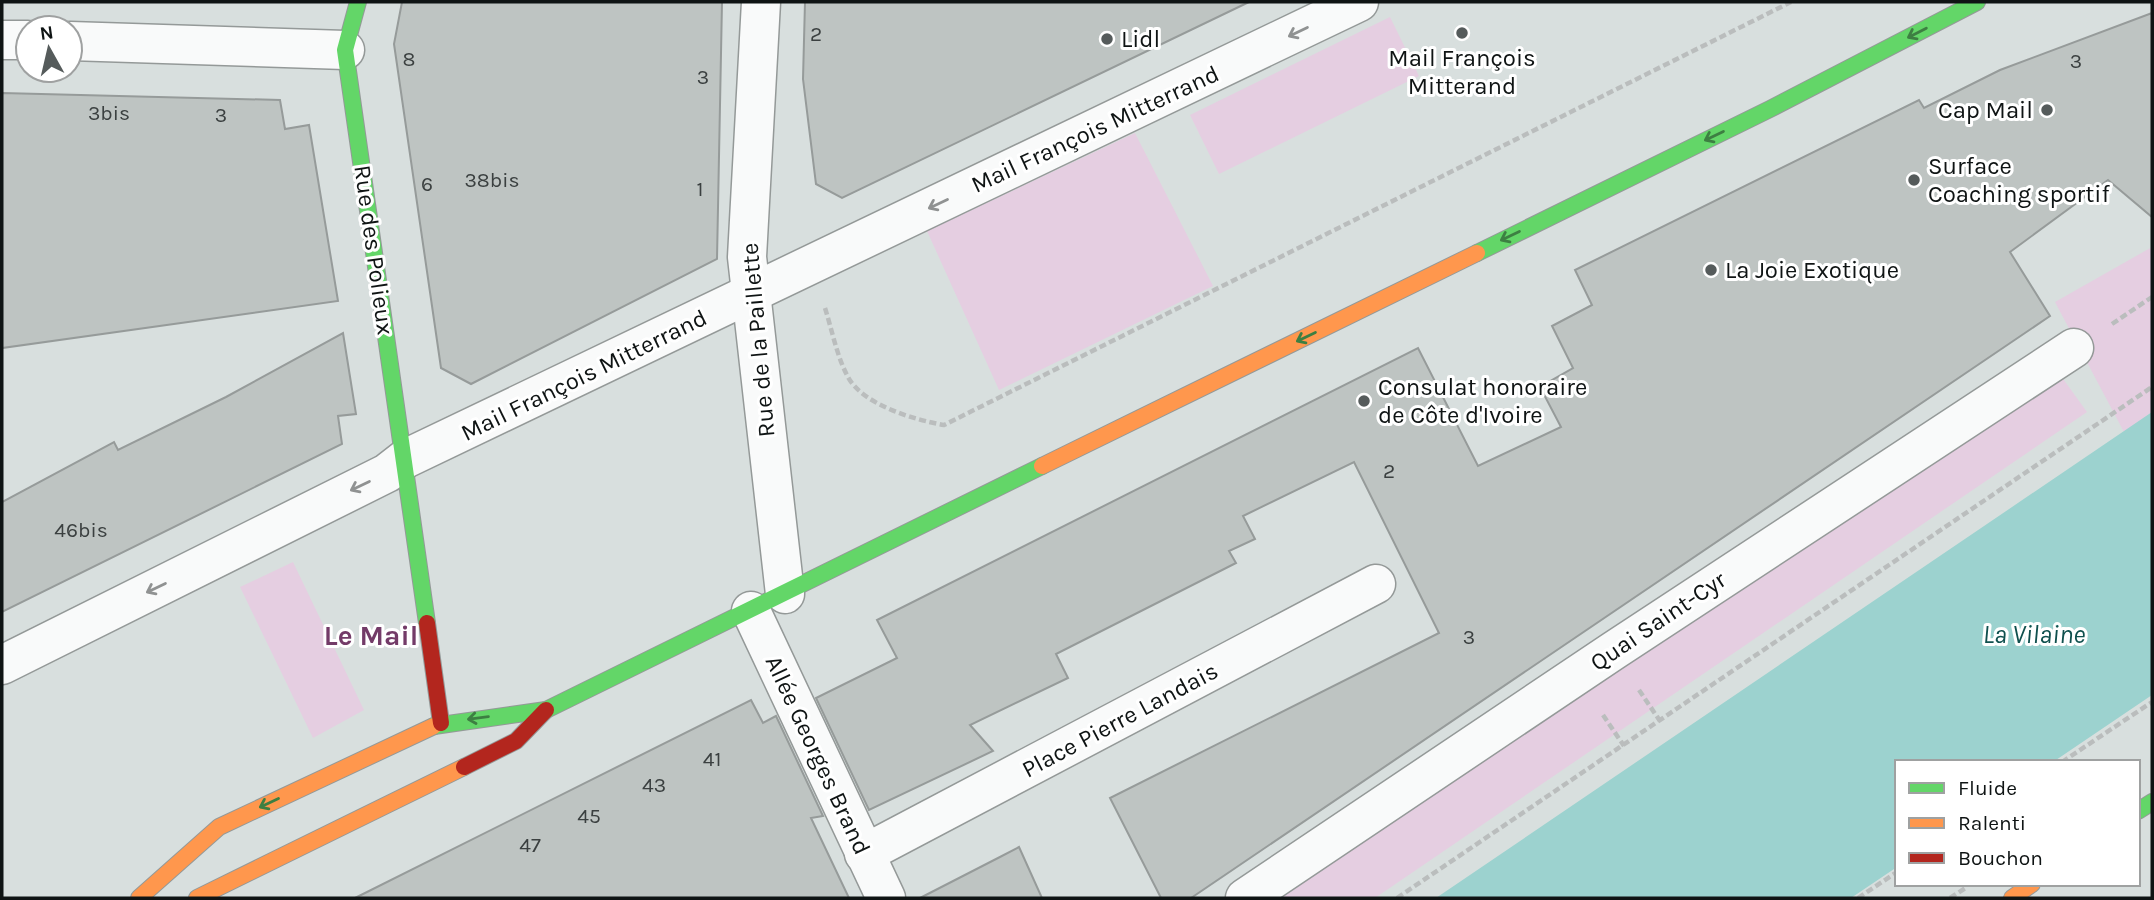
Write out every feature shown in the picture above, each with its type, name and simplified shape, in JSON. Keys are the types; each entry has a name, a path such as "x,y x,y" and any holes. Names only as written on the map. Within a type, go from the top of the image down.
{"main road":[{"path":"345,50 358,2"},
{"path":"139,898 219,827 441,723 546,710 1770,109 1978,2"},
{"name":"Rue des Polieux","path":"345,50 441,723"},
{"path":"197,898 516,741 546,710"},
{"path":"2012,898 2029,886"}],"street":[{"name":"Rue de la Paillette","path":"761,2 747,257 749,296 785,594"},
{"name":"Mail François Mitterrand","path":"2,665 387,473 405,459 1359,2"},
{"path":"84,41 345,50"},
{"name":"Quai Saint-Cyr","path":"1245,898 1613,651 2074,348"},
{"name":"Place Pierre Landais","path":"864,854 1376,584"},
{"name":"Allée Georges Brand","path":"751,611 886,898"}],"path":[{"path":"810,265 848,379 908,419 944,425 1791,2"},
{"path":"1397,898 2152,387"},
{"path":"2065,760 2152,702"},
{"path":"1858,898 1895,874"},
{"path":"1950,898 1968,886"}],"shaded area":[{"path":"1390,17 1419,76 1219,174 1190,115"},
{"path":"1135,133 1213,286 999,390 927,231"},
{"path":"2152,247 2152,412 2124,432 2055,302"},
{"path":"2056,369 2087,412 1375,898 1257,898"},
{"path":"293,562 364,710 313,738 240,587"}],"water":[{"name":"La Vilaine","path":"2152,412 2152,695 2056,760 1895,760 1895,868 1851,898 1436,898"}],"building":[{"path":"402,2 722,2 717,259 471,384 441,368 394,44"},
{"path":"805,2 1249,2 842,198 816,184 803,79"},
{"path":"2152,13 2152,217 2108,180 2010,252 2050,316 1191,898 1161,898 1110,798 1439,633 1354,462 1243,516 1255,539 1229,551 1236,563 1056,654 1068,678 970,725 993,751 869,810 816,698 897,658 877,620 1418,348 1478,466 1561,427 1540,387 1573,368 1552,326 1592,305 1575,270 1919,100 1924,108 2000,70"},
{"path":"2,93 280,100 285,129 309,125 338,301 2,348"},
{"path":"343,333 356,414 338,416 342,444 2,612 2,502 114,442 118,450 226,397"},
{"path":"751,700 763,723 776,716 823,816 811,818 849,898 355,898"},
{"path":"1019,847 1042,898 920,898 998,858"}],"traffic: fast":[{"path":"358,2 345,50 427,623"},
{"path":"1477,253 1770,109 1977,2"},
{"path":"434,726 546,710 1042,466"},
{"path":"2140,810 2152,802"}],"traffic: slow":[{"path":"1042,466 1477,253"},
{"path":"139,898 219,827 434,726"},
{"path":"197,898 464,767"},
{"path":"2012,898 2029,886"}],"traffic: jam":[{"path":"427,623 441,723"},
{"path":"464,767 516,741 546,710"}],"place":[{"name":"Mail François Mitterand","path":"1462,33"},
{"name":"Lidl","path":"1107,39"},
{"name":"Cap Mail","path":"2047,110"},
{"name":"Surface Coaching sportif","path":"1914,180"},
{"name":"La Joie Exotique","path":"1711,270"},
{"name":"Consulat honoraire de Côte d'Ivoire","path":"1364,401"}],"district":[{"name":"Le Mail","path":"371,635"}]}
